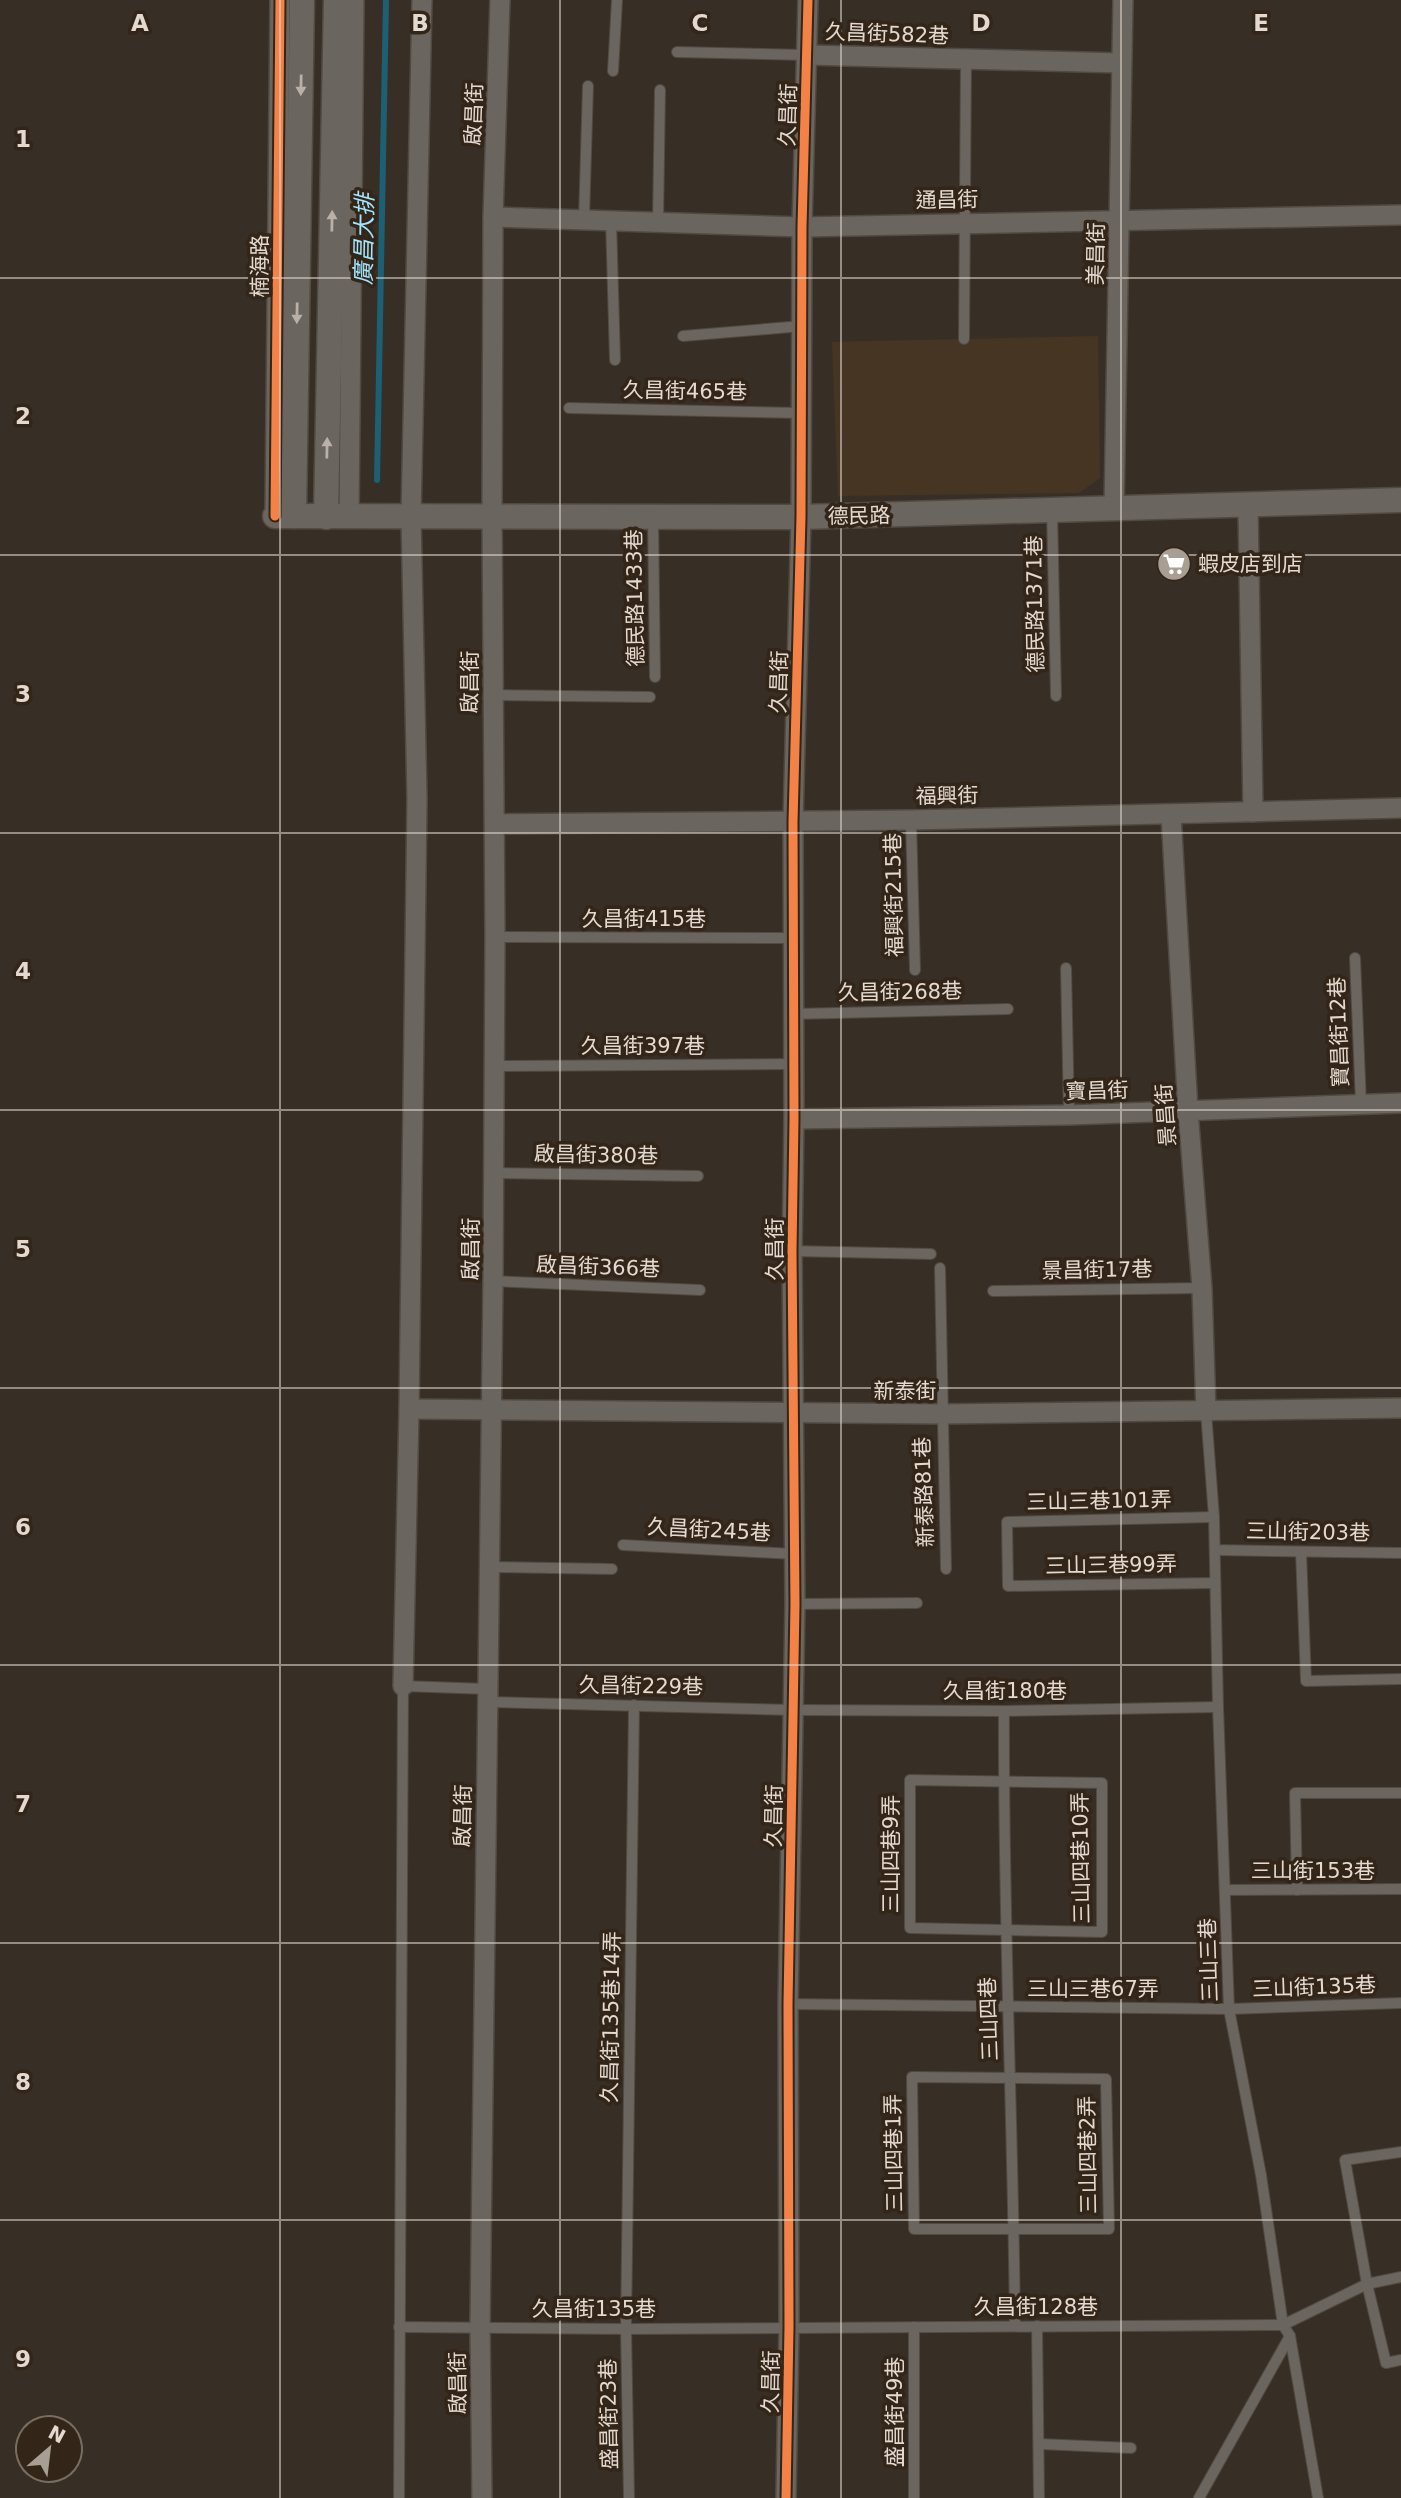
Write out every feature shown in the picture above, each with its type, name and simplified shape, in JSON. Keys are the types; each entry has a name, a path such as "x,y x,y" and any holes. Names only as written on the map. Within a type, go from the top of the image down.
{"street":[{"path":"403,1686 416,799 411,517 422,0"},
{"name":"啟昌街","path":"482,2498 480,2328 494,1173 494,217 500,0"},
{"name":"久昌街","path":"786,2498 789,2327 788,2004 794,1604 793,822 801,517 802,226 808,0"},
{"name":"美昌街","path":"1114,509 1123,0"},
{"name":"楠海路","path":"285,516 291,8"},
{"path":"338,517 345,9"},
{"name":"久昌街582巷","path":"807,55 1121,63"},
{"name":"通昌街","path":"494,217 802,226 1401,215"},
{"name":"德民路","path":"285,516 801,517 1401,500"},
{"path":"1248,505 1253,812"},
{"name":"福興街","path":"495,824 911,820 1401,808"},
{"name":"景昌街","path":"1171,815 1188,1111 1202,1288 1206,1412"},
{"name":"寶昌街","path":"794,1119 1069,1115 1401,1103"},
{"name":"新泰街","path":"409,1409 942,1414 1401,1408"}],"lane":[{"path":"613,71 617,0"},
{"path":"677,52 807,55"},
{"path":"964,339 966,59"},
{"path":"584,219 587,86"},
{"path":"658,222 660,90"},
{"path":"611,220 615,360"},
{"path":"683,336 802,326"},
{"name":"久昌街465巷","path":"569,408 800,413"},
{"name":"德民路1371巷","path":"1052,511 1056,696"},
{"name":"德民路1433巷","path":"653,517 655,677"},
{"path":"493,695 649,697"},
{"name":"福興街215巷","path":"911,820 915,970"},
{"name":"久昌街415巷","path":"495,937 793,938"},
{"name":"寶昌街12巷","path":"1355,958 1361,1104"},
{"path":"1066,968 1069,1115"},
{"name":"久昌街268巷","path":"793,1014 1008,1009"},
{"name":"久昌街397巷","path":"494,1066 793,1064"},
{"name":"啟昌街380巷","path":"494,1173 698,1176"},
{"path":"792,1251 931,1254"},
{"name":"新泰路81巷","path":"940,1268 946,1569"},
{"name":"啟昌街366巷","path":"493,1282 700,1290"},
{"name":"景昌街17巷","path":"993,1291 1202,1288"},
{"name":"三山三巷","path":"1206,1412 1214,1517 1229,2009 1261,2175 1283,2325 1290,2336 1318,2498"},
{"name":"三山三巷101弄","path":"1008,1586 1007,1522 1214,1517"},
{"name":"久昌街245巷","path":"622,1545 794,1554"},
{"name":"三山街203巷","path":"1215,1550 1401,1553"},
{"path":"1301,1552 1306,1681 1401,1679"},
{"path":"489,1567 612,1569"},
{"name":"三山三巷99弄","path":"1008,1586 1214,1583"},
{"path":"794,1604 917,1603"},
{"path":"399,2498 403,1686"},
{"name":"久昌街229巷","path":"403,1686 487,1696 634,1705 793,1710"},
{"name":"久昌街135巷14弄","path":"626,2329 634,1705"},
{"name":"久昌街180巷","path":"793,1710 1004,1711 1218,1707"},
{"name":"三山四巷","path":"1004,1711 1005,1930 1011,2078 1015,2326"},
{"name":"三山四巷9弄","path":"1004,1780 910,1780 910,1928 1005,1930"},
{"name":"三山四巷10弄","path":"1004,1780 1102,1783 1102,1932 1005,1930"},
{"path":"1297,1890 1294,1793 1401,1793"},
{"name":"三山街153巷","path":"1226,1890 1401,1889"},
{"name":"三山街135巷","path":"1229,2009 1401,2003"},
{"name":"三山三巷67弄","path":"788,2004 1229,2009"},
{"name":"三山四巷1弄","path":"1011,2078 912,2077 914,2229 1014,2230"},
{"name":"三山四巷2弄","path":"1011,2078 1105,2079 1109,2216 1109,2229 1014,2230"},
{"path":"1401,2152 1345,2160 1367,2284 1386,2363 1401,2360"},
{"path":"1283,2325 1367,2284 1401,2277"},
{"name":"久昌街128巷","path":"789,2327 1283,2325"},
{"path":"1037,2326 1039,2498"},
{"name":"久昌街135巷","path":"400,2327 789,2327"},
{"name":"盛昌街49巷","path":"914,2327 914,2498"},
{"name":"盛昌街23巷","path":"626,2329 629,2498"},
{"path":"1199,2498 1290,2336"},
{"path":"1040,2444 1131,2448"}],"shaded area":[{"path":"1098,336 1100,478 1079,493 838,496 832,342"}],"waterway":[{"name":"廣昌大排","path":"377,480 386,0"}],"cycle path":[{"path":"275,516 280,0"},
{"path":"786,2498 789,2327 788,2004 795,1604 793,822 801,517 802,227 808,0"}],"place":[{"name":"蝦皮店到店","path":"1174,564"}]}
